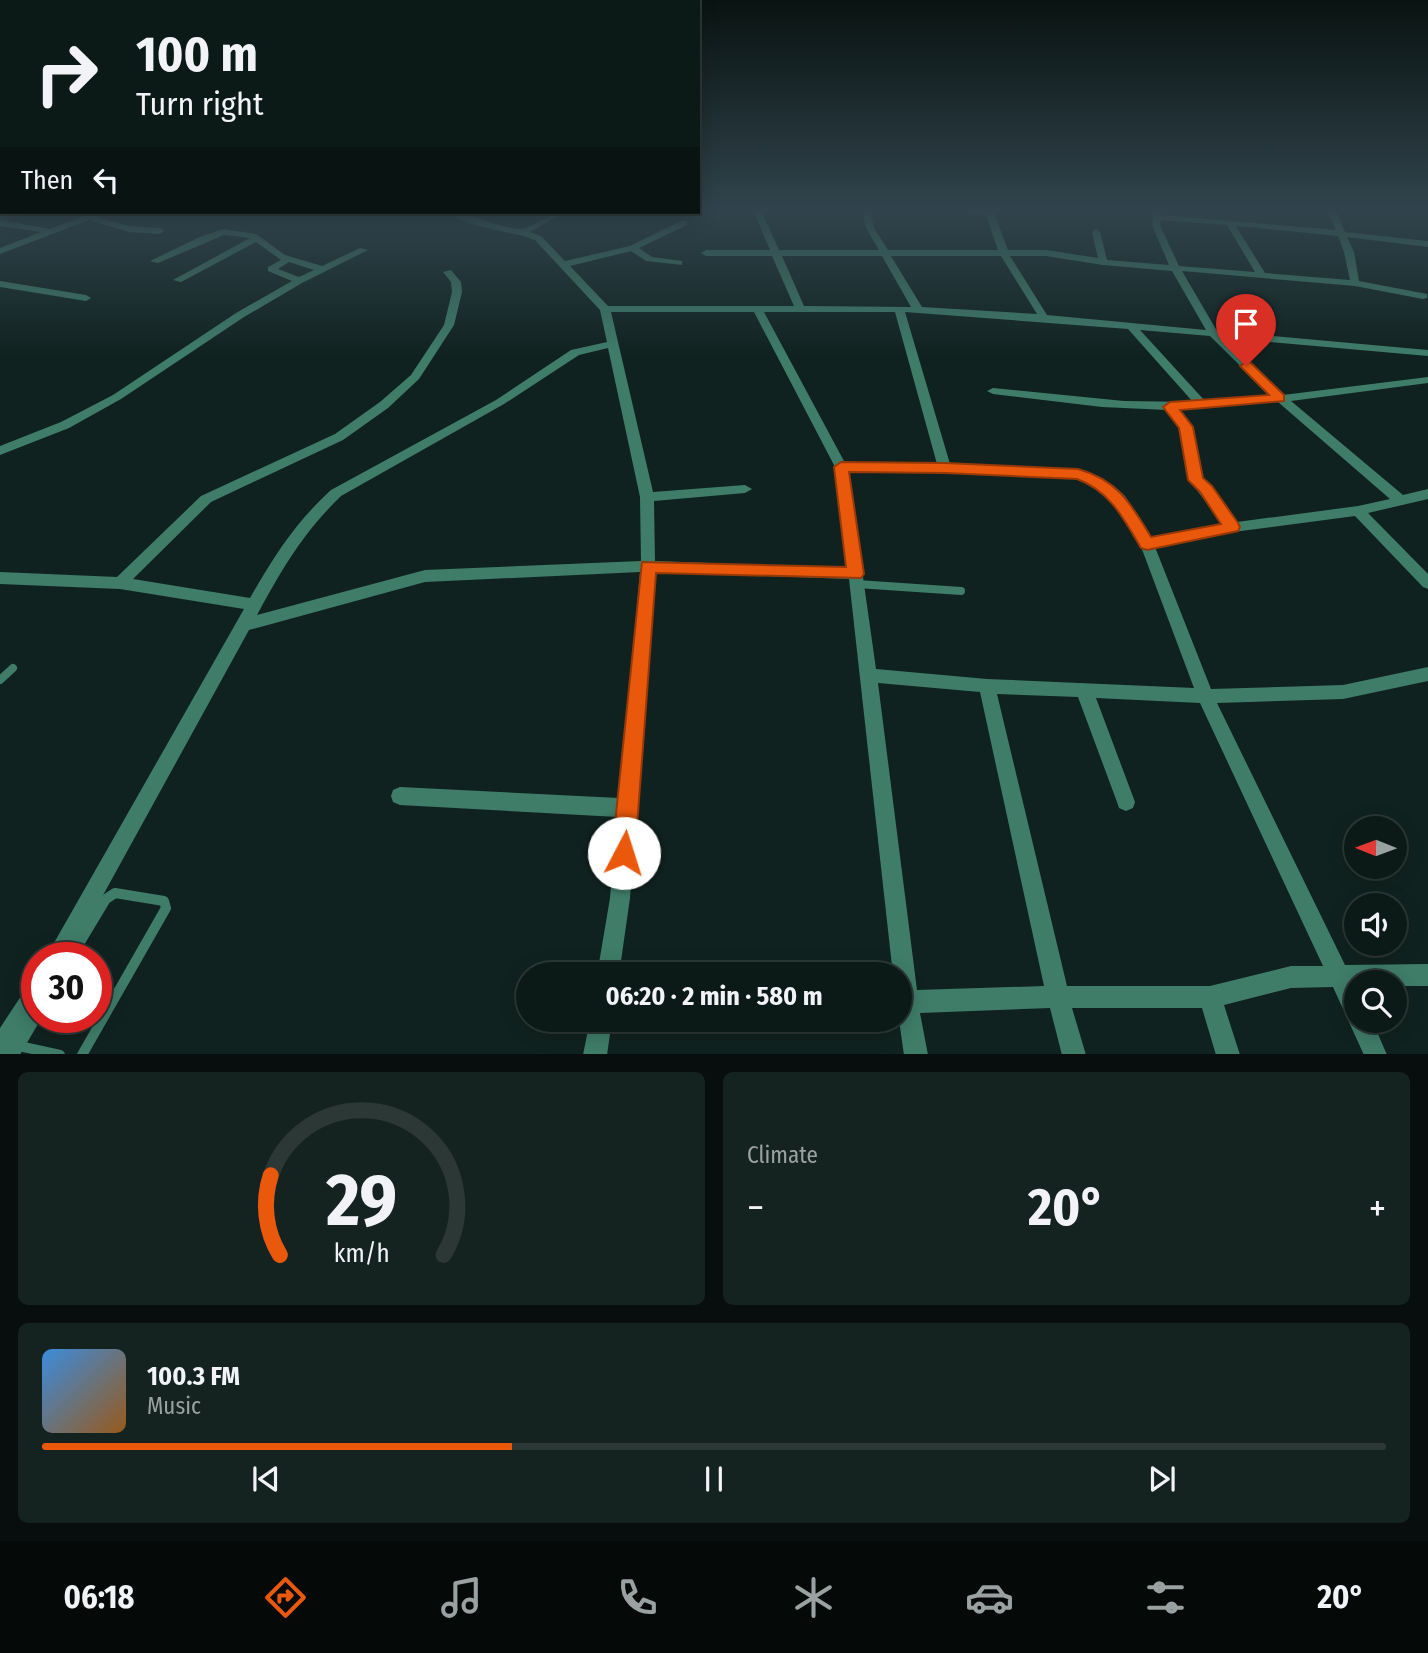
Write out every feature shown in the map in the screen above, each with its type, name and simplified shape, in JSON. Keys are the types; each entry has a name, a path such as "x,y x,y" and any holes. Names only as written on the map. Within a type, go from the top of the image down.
{"street":[{"path":"155,261 159,259"},
{"path":"178,280 217,259"},
{"path":"288,259 271,270 299,281"},
{"path":"289,259 324,270"},
{"path":"0,451 65,425 117,397 240,315 299,281 345,259"},
{"path":"557,259 605,309 647,497 648,566 620,898 610,962"},
{"path":"562,265 586,259"},
{"path":"650,259 679,263"},
{"path":"777,259 800,309"},
{"path":"888,259 919,311"},
{"path":"1008,259 1044,317"},
{"path":"1085,259 1355,283 1426,298"},
{"path":"1172,259 1213,333 1280,398 1399,499"},
{"path":"1252,259 1262,275"},
{"path":"1349,259 1355,283"},
{"path":"120,583 206,499 339,437 384,405 415,377 449,325 457,292 456,282 448,272"},
{"path":"0,284 86,298"},
{"path":"757,308 841,467 869,675 902,962"},
{"path":"605,309 899,309 1044,317 1428,353"},
{"path":"899,309 945,468"},
{"path":"1131,326 1200,404"},
{"path":"65,942 284,552 318,510 336,493 500,402 575,352 613,344"},
{"path":"1414,351 1428,362"},
{"path":"993,391 1113,404 1170,407 1280,398 1428,380"},
{"path":"1170,407 1186,427 1196,480 1207,489 1209,497 1233,527"},
{"path":"841,467 1078,474 1093,479 1120,499 1147,544 1205,696 1344,986"},
{"path":"647,497 745,489"},
{"path":"1147,544 1233,527 1358,511 1399,499 1428,495"},
{"path":"1358,511 1428,583"},
{"path":"243,625 425,576 648,566 856,579"},
{"path":"0,578 120,583 254,605"},
{"path":"869,675 987,686 1205,696 1343,692 1428,674"},
{"path":"987,686 1058,997 1074,1054"},
{"path":"1084,690 1126,802"},
{"path":"400,796 627,808"},
{"path":"912,1002 1058,997 1210,997 1291,977 1428,975"},
{"path":"1210,997 1228,1054"},
{"path":"11,1050 21,1028"},
{"path":"912,1031 916,1054"},
{"path":"595,1054 599,1032"},
{"path":"1366,1033 1376,1054"}],"lane":[{"path":"856,579 961,592"},
{"path":"0,680 13,668"},
{"path":"80,942 106,899 115,893 164,901 166,908 112,1002"},
{"path":"11,1050 24,1033"},
{"path":"83,1054 95,1033"},
{"path":"11,1050 50,1054"}],"route":[{"path":"624,853 648,566 855,574 841,467 1078,474 1093,479 1120,499 1147,544 1233,527 1209,497 1207,489 1196,480 1186,427 1170,407 1280,398 1246,366"}]}
